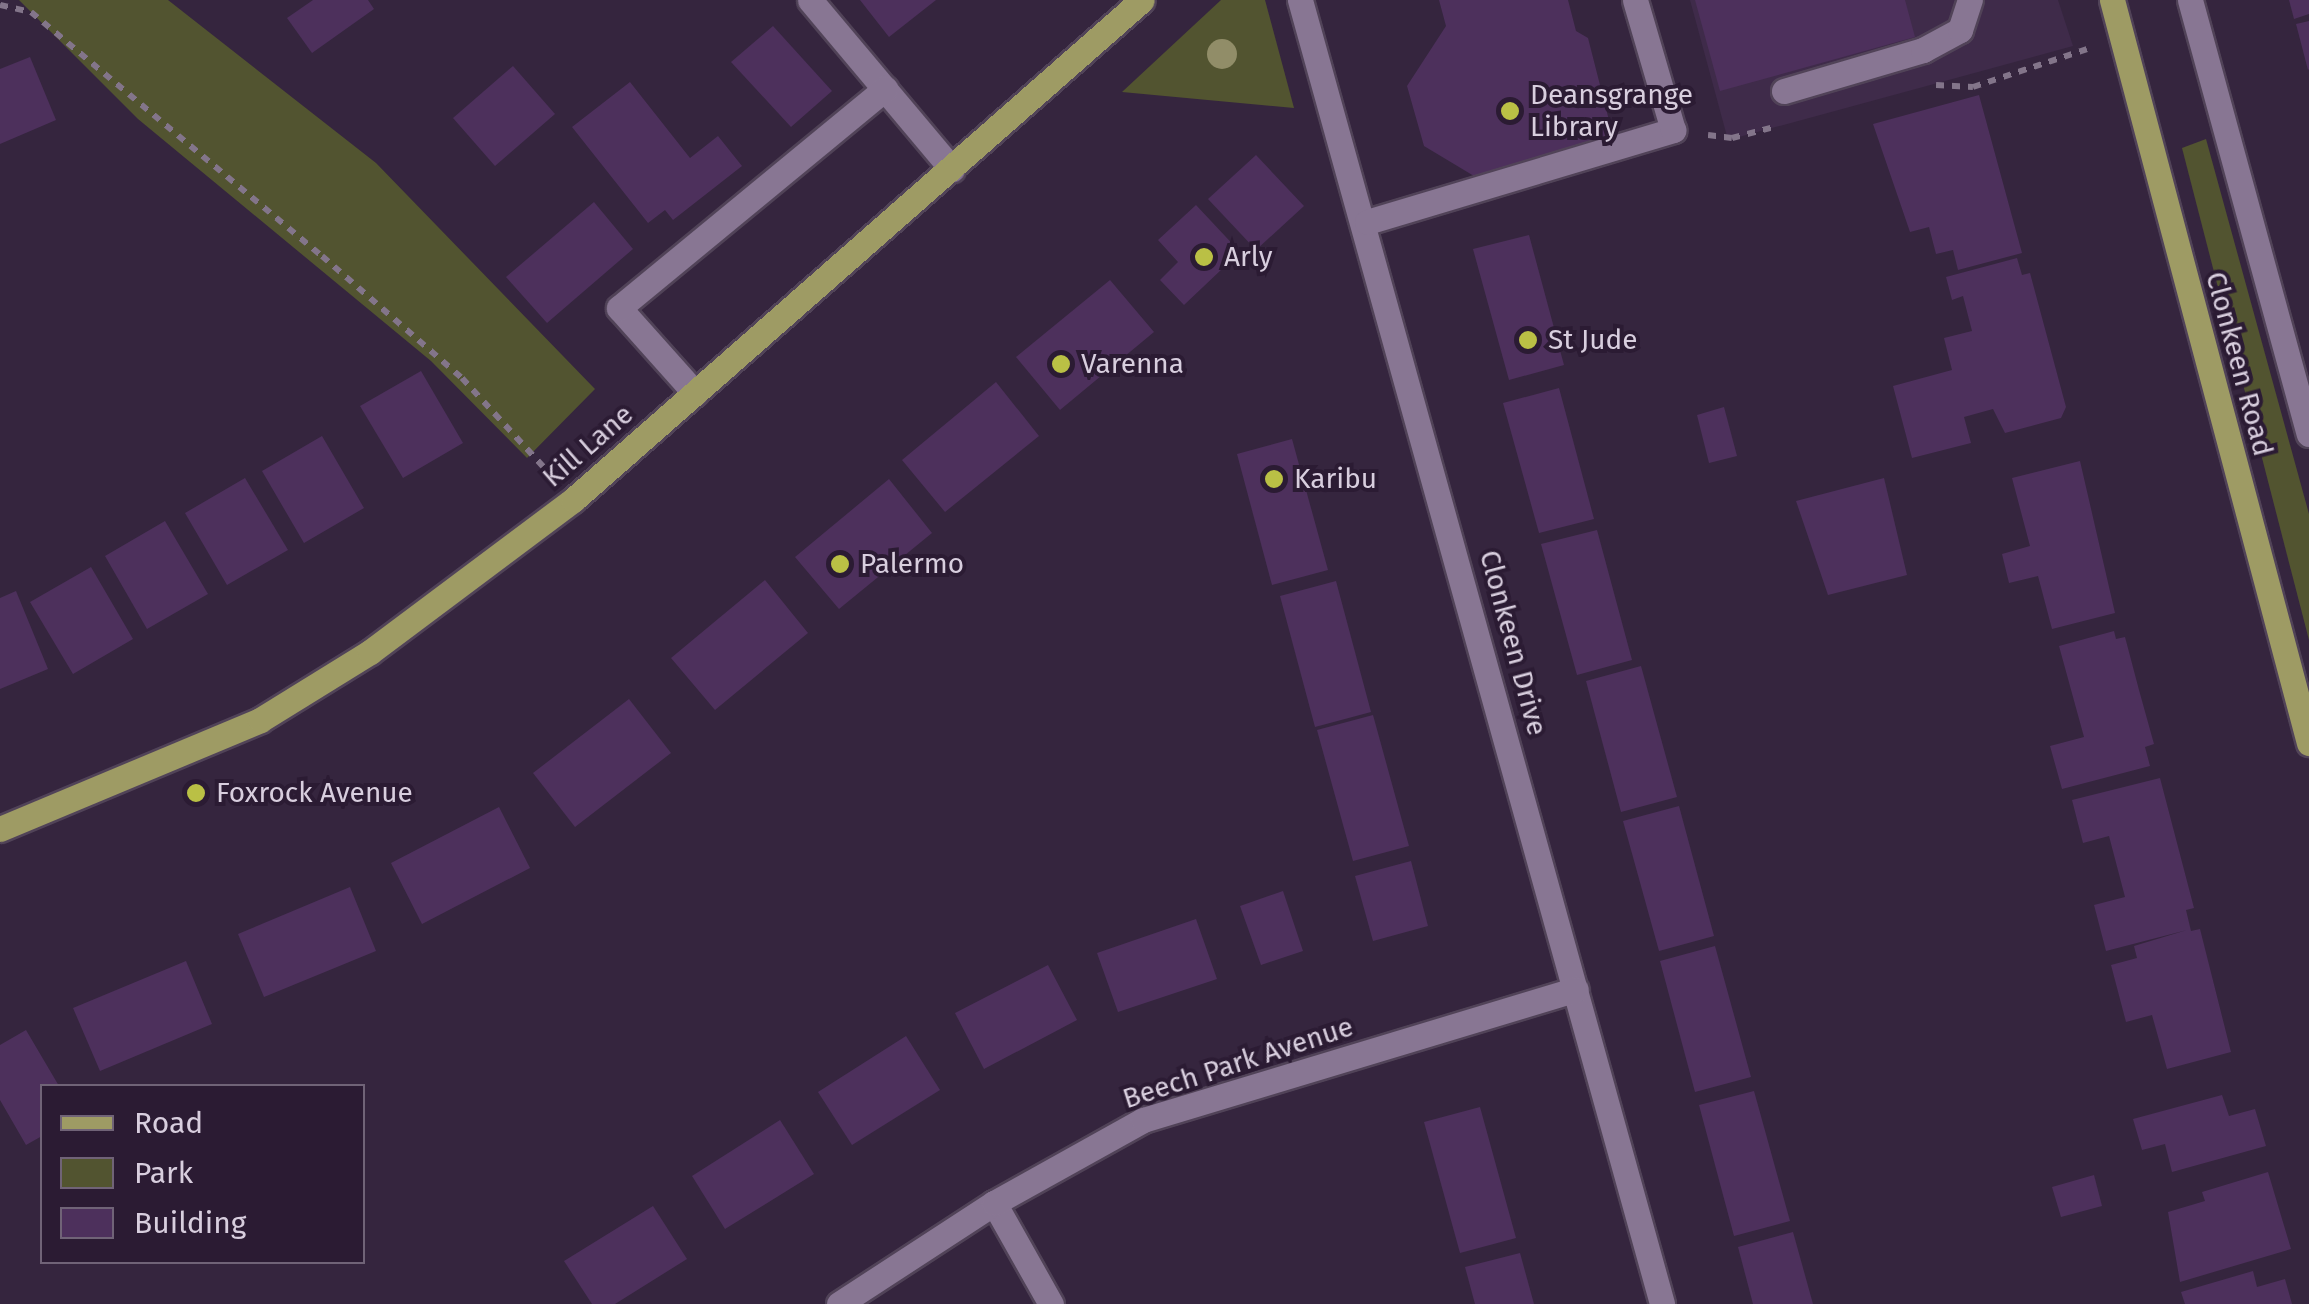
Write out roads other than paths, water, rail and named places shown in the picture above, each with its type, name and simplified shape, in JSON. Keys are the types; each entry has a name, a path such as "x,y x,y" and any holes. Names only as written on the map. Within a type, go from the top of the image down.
{"main road":[{"name":"Kill Lane","path":"0,830 260,720 370,652 573,500 1142,0"},
{"name":"Clonkeen Road","path":"2112,0 2309,743"}],"street":[{"path":"810,0 952,169"},
{"name":"Clonkeen Drive","path":"1300,0 1368,222 1662,1304"},
{"path":"1368,222 1673,130 1635,0"},
{"path":"1784,90 1923,50 1960,30 1970,0"},
{"name":"Clonkeen Road","path":"2190,0 2309,434"},
{"path":"695,392 619,308 885,89"},
{"name":"Beech Park Avenue","path":"839,1304 994,1202 1143,1120 1576,989"},
{"path":"994,1202 1051,1304"}],"place":[{"name":"Deansgrange Library","path":"1510,111"},
{"name":"Arly","path":"1204,257"},
{"name":"St Jude","path":"1528,340"},
{"name":"Varenna","path":"1061,364"},
{"name":"Karibu","path":"1274,479"},
{"name":"Palermo","path":"840,564"},
{"name":"Foxrock Avenue","path":"196,793"}]}
